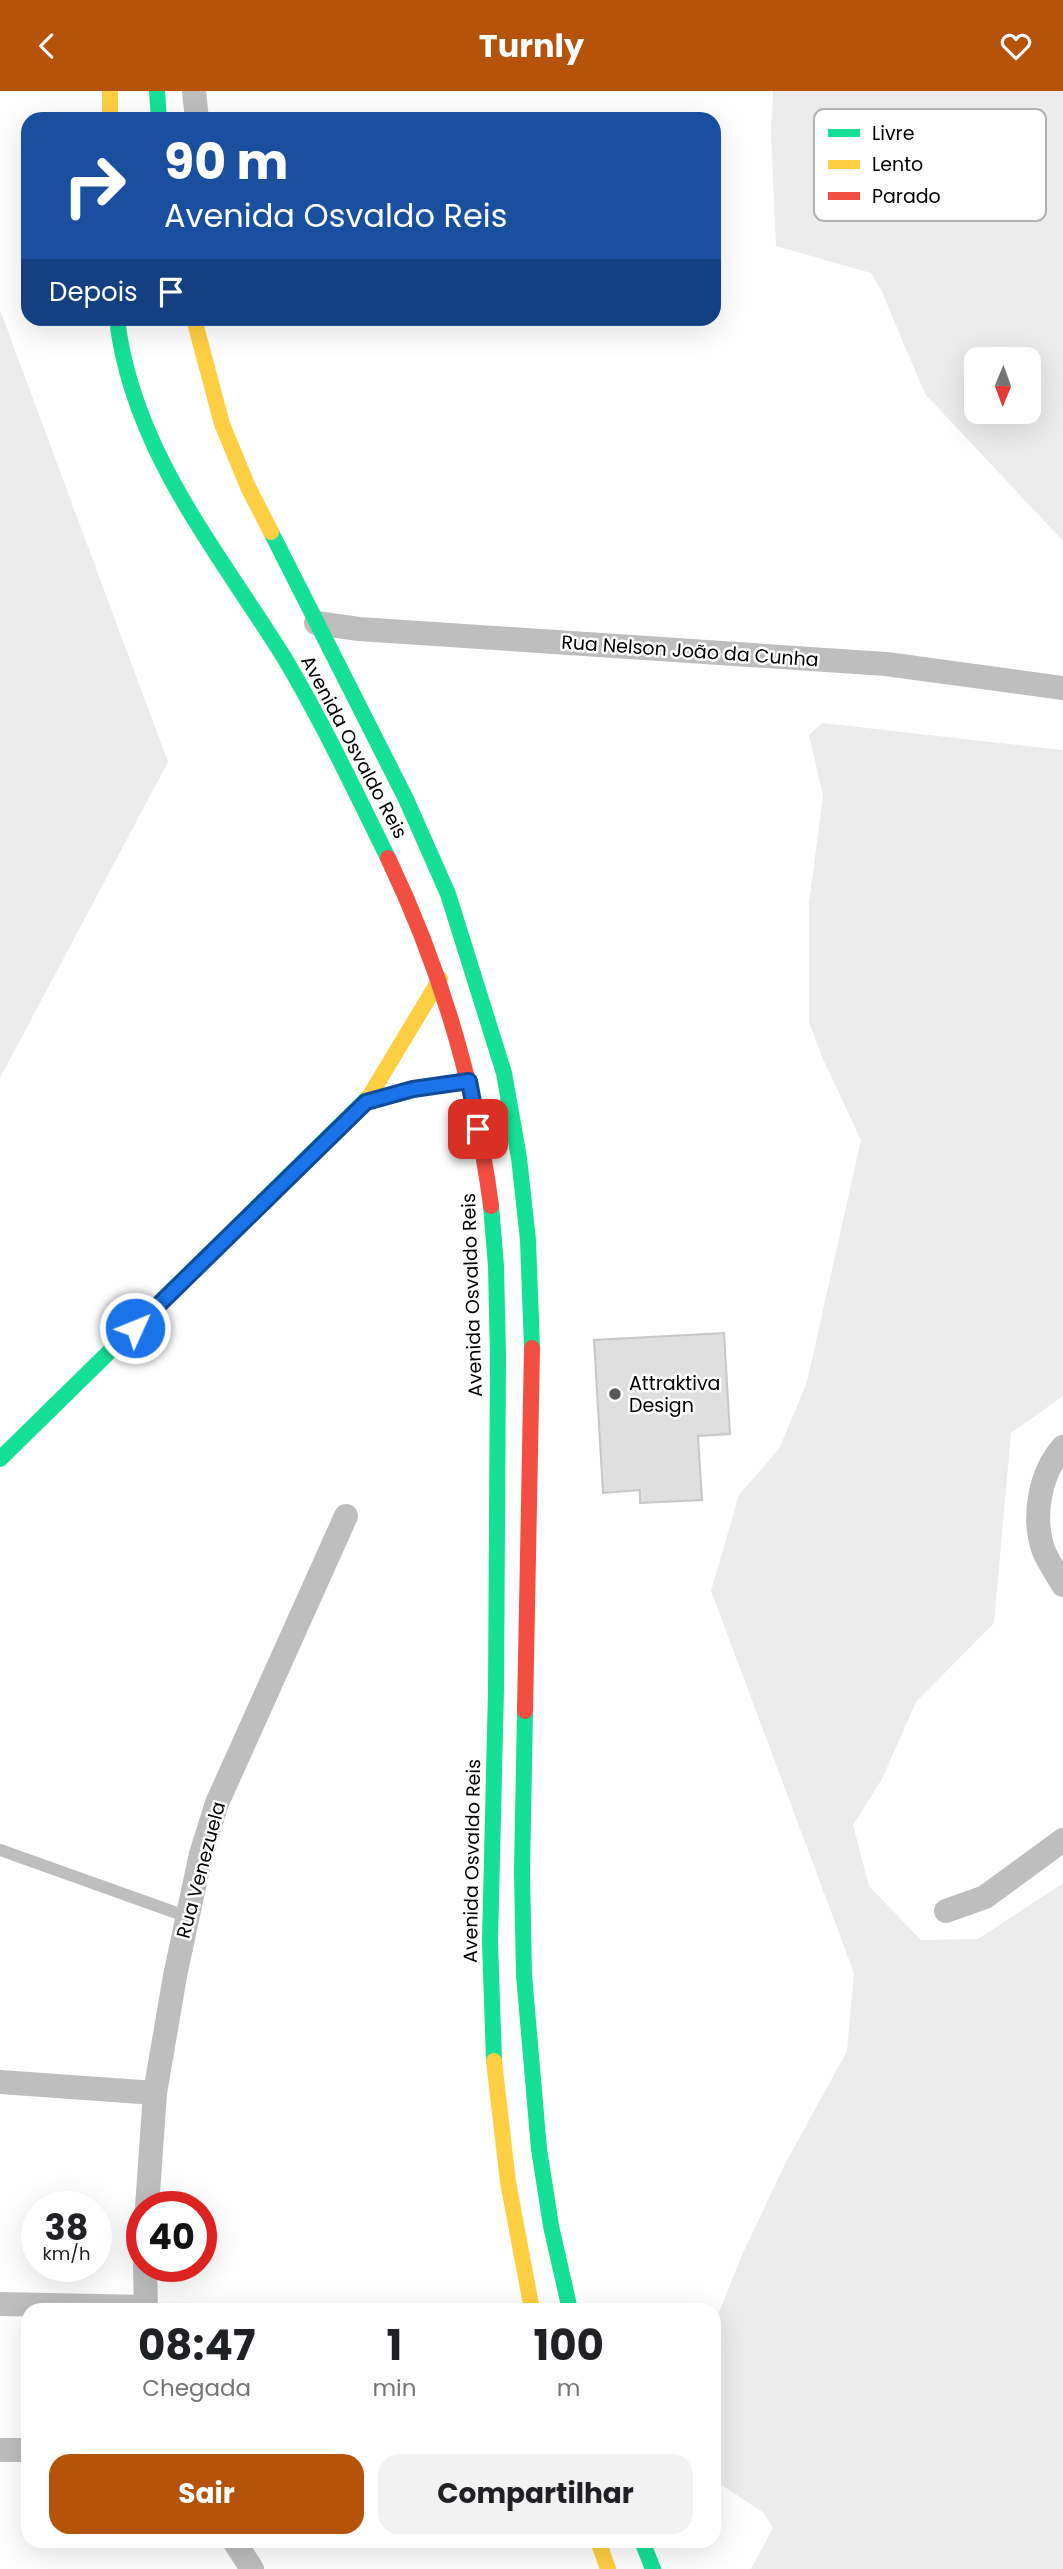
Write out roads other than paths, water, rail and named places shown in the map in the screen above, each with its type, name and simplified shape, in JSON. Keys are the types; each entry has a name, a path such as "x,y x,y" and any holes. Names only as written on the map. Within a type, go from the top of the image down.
{"main road":[{"path":"110,91 110,112"},
{"path":"157,91 158,112"},
{"name":"Avenida Osvaldo Reis","path":"118,326 124,367 144,423 173,487 278,648 321,725 419,922 440,979 469,1081 488,1177 497,1299 496,1684 490,1927 493,2050 499,2122 509,2190 531,2303"},
{"name":"Avenida Osvaldo Reis","path":"196,326 222,424 248,487 406,799 448,894 503,1073 519,1158 528,1240 532,1330 522,1872 524,1975 539,2149 551,2227 568,2303"},
{"path":"0,1459 366,1102 440,979"},
{"path":"366,1102 413,1089 469,1081"},
{"path":"600,2548 608,2569"},
{"path":"645,2548 653,2569"}],"street":[{"path":"194,91 196,112"},
{"name":"Rua Nelson João da Cunha","path":"316,623 359,629 886,664 1063,688"},
{"path":"1063,1447 1041,1487 1037,1520 1042,1548 1063,1585"},
{"name":"Rua Venezuela","path":"148,2191 156,2093 175,1976 201,1854 217,1803 346,1517"},
{"path":"946,1911 985,1897 1063,1840"},
{"path":"0,2082 156,2093"},
{"path":"145,2282 146,2303"},
{"path":"0,2304 21,2305"},
{"path":"0,2450 21,2450"},
{"path":"238,2548 252,2569"}],"lane":[{"path":"0,1850 188,1917"}],"place":[{"name":"Attraktiva Design","path":"615,1394"}]}
